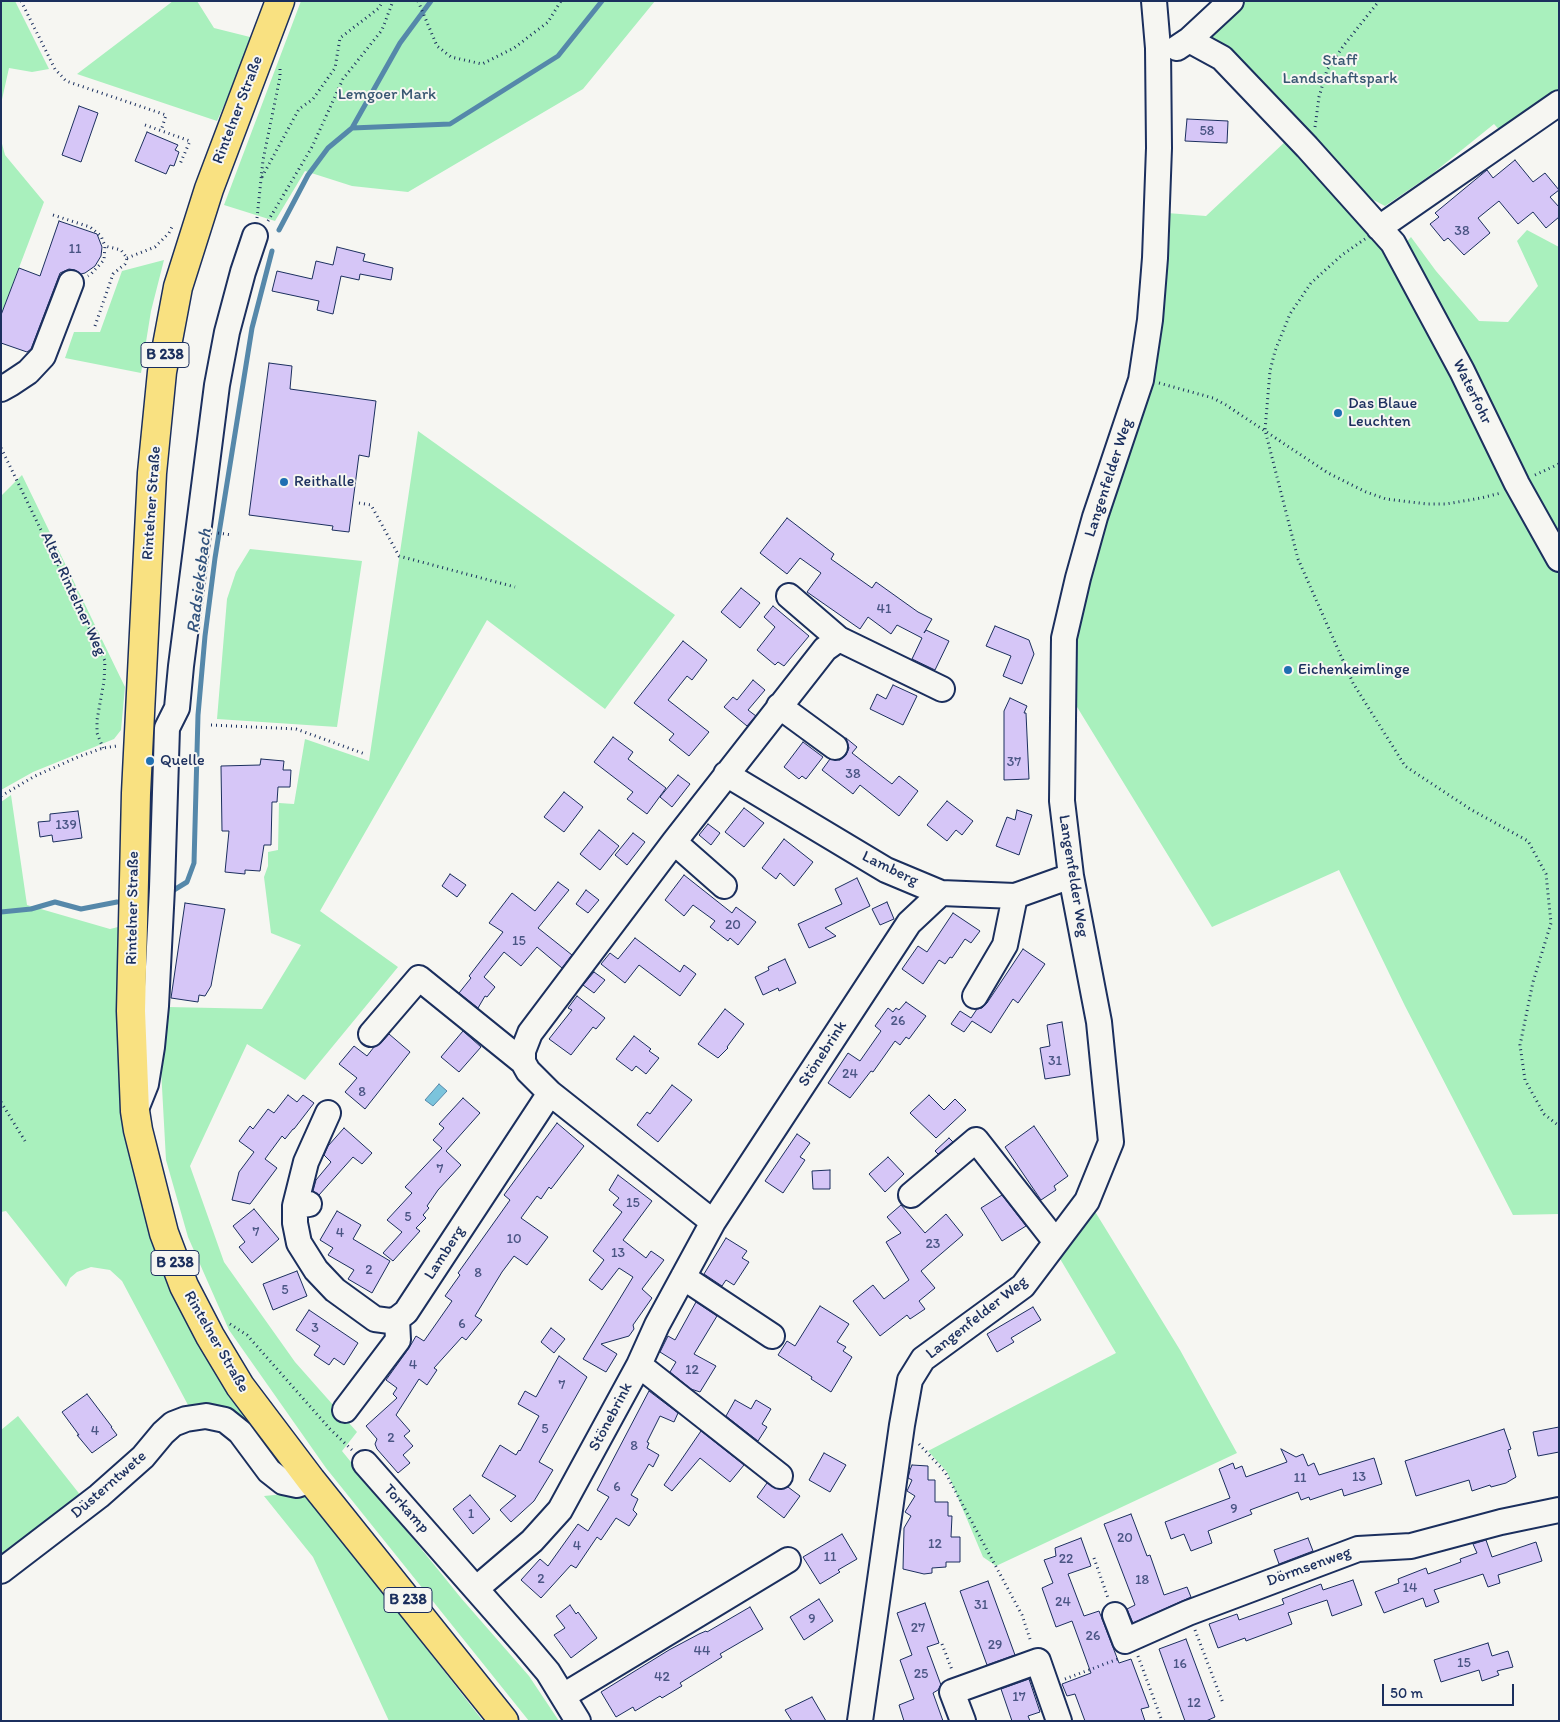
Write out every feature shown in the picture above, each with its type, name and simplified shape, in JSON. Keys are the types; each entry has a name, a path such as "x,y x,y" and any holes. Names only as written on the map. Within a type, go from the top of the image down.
{"main road":[{"name":"Rintelner Straße","path":"280,1 219,160 178,287 162,372 152,474 139,736 131,1011 135,1111 164,1233 184,1286 210,1336 240,1386 311,1480 504,1721"}],"street":[{"name":"Langenfelder Weg","path":"860,1721 910,1380 923,1359 1023,1286 1087,1201 1111,1142 1099,1022 1071,876 1062,801 1064,638 1095,517 1141,380 1150,320 1155,258 1159,148 1158,48 1154,1"},
{"path":"1158,48 1176,49 1189,40 1231,1"},
{"name":"Waterfohr","path":"1189,40 1222,58 1307,147 1393,243 1462,371 1508,489 1559,559"},
{"path":"1379,228 1559,103"},
{"path":"135,1111 146,1084 152,1048 162,894 166,728 177,708 180,666 217,385 227,332 255,236"},
{"path":"1,389 28,372 43,356 71,283"},
{"path":"789,596 839,639 942,689"},
{"path":"713,1222 550,1093 528,1071 524,1062 523,1051 530,1033 726,774 826,649 839,639"},
{"path":"780,706 835,747"},
{"path":"139,736 166,728"},
{"name":"Lamberg","path":"726,774 886,870 941,893 1015,896 1071,876"},
{"path":"674,842 724,886"},
{"name":"Stönebrink","path":"477,1588 532,1541 560,1510 639,1365 657,1325 713,1222 909,923 941,893"},
{"path":"975,996 1005,945 1015,896"},
{"path":"371,1034 419,978 524,1062"},
{"name":"Lamberg","path":"397,1319 406,1312 550,1093"},
{"path":"328,1113 306,1162 302,1205 295,1223 299,1243 316,1270 335,1290 375,1319 390,1321 397,1319 398,1340 345,1410"},
{"path":"911,1195 976,1140 1056,1242"},
{"path":"684,1277 772,1336"},
{"path":"639,1365 780,1476"},
{"name":"Düsterntwete","path":"1,1571 99,1496 144,1457 163,1433 173,1424 186,1419 206,1416 225,1420 240,1432 269,1471 282,1482 297,1485 311,1480"},
{"name":"Torkamp","path":"365,1462 477,1588 548,1672 578,1721"},
{"name":"Dörmsenweg","path":"1128,1648 1188,1613 1358,1549 1411,1546 1501,1522 1559,1510"},
{"path":"563,1696 783,1569"},
{"path":"1113,1611 1128,1648"},
{"path":"963,1721 952,1692 1038,1661 1059,1721"}],"path":[{"path":"21,1 55,69 66,81 166,115 161,131"},
{"path":"262,177 299,109 313,99 335,68 340,38 379,8 382,1"},
{"path":"255,236 269,220 312,147 343,79 382,30 393,1"},
{"path":"418,1 437,46 450,57 482,64 514,48 548,22 561,1"},
{"path":"1307,147 1315,132 1319,97 1327,70 1378,1"},
{"path":"255,236 262,177 262,160 280,78 280,62"},
{"path":"145,125 190,141 180,164"},
{"path":"53,215 90,226 101,236 105,246 104,260 91,274 71,283"},
{"path":"127,258 155,247 169,233 173,224"},
{"path":"1379,228 1324,270 1311,283 1290,314 1275,350 1270,371 1265,430 1298,558 1353,683 1405,766 1470,809 1528,841 1546,874 1551,923 1533,982 1520,1045 1525,1080 1544,1114 1559,1126"},
{"path":"105,246 121,250 127,258"},
{"path":"96,326 113,274 125,264 127,258"},
{"path":"1141,380 1213,398 1265,430 1328,473 1366,492 1386,499 1427,504 1446,504 1508,489 1559,464"},
{"name":"Alter Rintelner Weg","path":"1,448 105,661 97,733 103,748"},
{"path":"359,503 371,505 399,556 514,587"},
{"path":"211,725 296,730 365,754"},
{"path":"1,796 35,776 103,748 139,736"},
{"path":"1,1102 25,1141"},
{"path":"223,1320 247,1335 330,1429 365,1462"},
{"path":"902,1425 944,1472 1022,1616 1038,1661"},
{"path":"1094,1558 1113,1611"},
{"path":"1188,1613 1223,1702"},
{"path":"942,1644 954,1676"},
{"path":"1048,1686 1128,1648 1137,1652 1162,1721"}],"green space":[{"path":"1,1 15,1 49,69 32,72 9,68 1,104"},
{"path":"173,1 197,1 214,28 254,38 217,121 77,74"},
{"name":"Lemgoer Mark","path":"301,1 655,1 583,89 408,192 352,186 305,171 275,221 224,205"},
{"name":"Staff Landschaftspark","path":"1244,1 1559,1 1559,94 1503,134 1494,124 1432,174 1385,206 1358,192 1206,35"},
{"path":"1,140 5,155 44,202 1,315"},
{"path":"1287,140 1394,254 1559,566 1559,1214 1513,1215 1405,1006 1339,870 1212,927 1074,702 1075,637 1094,547 1122,479 1135,434 1167,213 1206,216"},
{"path":"1527,230 1559,247 1559,549 1402,247 1411,237 1436,271 1479,321 1508,322 1538,286 1517,241"},
{"path":"164,260 151,311 141,373 65,358 74,332 100,332 122,271"},
{"path":"418,431 675,615 605,709 487,620 320,911 398,967 305,1080 247,1044 190,1166 224,1262 295,1362 357,1432 342,1451 461,1598 529,1676 559,1721 529,1721 326,1468 229,1330 188,1237 166,1160 161,1069 168,1007 262,1009 301,945 271,933 264,877 268,866 268,852 278,850 279,803 294,804 305,739 369,761"},
{"path":"22,475 125,687 121,730 114,739 33,772 1,790 1,496"},
{"path":"250,549 362,561 337,727 217,719 227,599 236,572"},
{"path":"11,795 27,905 110,929 122,926 121,1039 128,1149 148,1223 250,1419 245,1422 229,1410 210,1404 188,1405 122,1281 110,1270 91,1267 77,1272 70,1278 66,1287 6,1211 1,1212 1,802"},
{"path":"1091,1205 1180,1350 1237,1453 996,1566 983,1557 947,1472 928,1451 1116,1353 1056,1252"},
{"path":"18,1416 85,1501 1,1563 1,1430"},
{"path":"304,1492 483,1721 389,1721 313,1557 264,1496"}],"water":[{"path":"439,1084 447,1091 433,1106 425,1100"}],"building":[{"path":"79,106 98,113 81,162 62,155"},
{"path":"1187,119 1228,121 1227,143 1185,141"},
{"path":"147,132 178,145 175,150 179,152 174,166 170,165 166,174 135,161"},
{"path":"1515,160 1533,182 1545,173 1559,190 1550,197 1559,207 1559,217 1546,228 1533,212 1518,224 1499,201 1478,218 1490,233 1464,255 1448,238 1444,241 1430,224 1439,217 1435,213 1487,170 1493,178"},
{"path":"59,221 97,234 102,247 101,256 95,266 85,273 81,274 69,269 60,273 31,349 27,352 1,343 1,315 19,268 40,276"},
{"path":"337,247 365,254 363,261 393,268 391,280 360,274 359,280 341,276 333,314 317,310 319,301 272,291 277,271 312,279 316,261 333,265"},
{"path":"269,363 292,366 290,389 376,401 369,457 359,455 349,532 332,530 333,526 249,515"},
{"path":"787,518 834,554 831,559 872,588 876,582 918,612 932,619 924,633 926,630 949,641 935,670 912,659 922,638 897,625 891,634 868,617 860,629 807,592 821,573 800,558 787,574 760,553"},
{"path":"741,588 760,603 740,628 721,612"},
{"path":"773,606 809,636 784,666 778,662 775,665 757,650 775,627 764,617"},
{"path":"995,626 1029,640 1034,654 1022,684 1003,676 1011,656 986,646"},
{"path":"683,641 707,660 692,680 687,676 668,700 709,732 689,756 669,740 674,734 634,703"},
{"path":"753,680 765,690 748,710 756,716 747,726 724,707 733,697 737,700"},
{"path":"893,685 917,696 903,725 870,709 877,694 886,699"},
{"path":"1010,698 1027,706 1024,713 1026,713 1029,779 1004,780 1004,711"},
{"path":"613,737 633,752 628,759 666,788 647,814 627,799 633,792 594,762"},
{"path":"846,738 857,747 852,753 892,784 899,776 918,791 899,816 860,785 853,794 822,770 830,759 840,760 846,755 849,748"},
{"path":"803,742 823,757 806,779 802,776 799,779 784,767"},
{"path":"261,759 284,761 283,770 291,770 290,787 278,787 277,802 272,802 271,845 264,845 260,871 245,870 245,874 225,872 229,831 222,831 221,766 260,765"},
{"path":"678,775 690,784 672,807 660,797"},
{"path":"564,792 583,807 564,832 544,817"},
{"path":"947,801 973,821 962,835 956,830 947,841 927,825"},
{"path":"744,808 764,823 744,847 725,832"},
{"path":"1017,810 1032,815 1019,855 996,846 1007,817 1015,820"},
{"path":"78,811 82,838 53,842 52,835 40,837 38,822 50,821 50,814"},
{"path":"708,824 720,833 711,845 699,835"},
{"path":"599,830 619,846 600,870 580,854"},
{"path":"633,833 645,842 627,865 615,855"},
{"path":"784,839 813,862 794,886 780,873 776,879 762,868"},
{"path":"450,874 466,885 457,897 442,886"},
{"path":"684,875 732,913 736,907 756,922 738,945 730,938 728,941 710,927 715,921 693,905 684,916 665,900"},
{"path":"857,878 870,906 825,928 836,936 809,948 798,924 842,904 835,889"},
{"path":"558,882 569,890 538,928 572,955 562,968 537,947 521,966 504,952 484,977 495,987 487,997 485,996 478,1008 459,993 471,978 469,976 503,932 489,923 512,893 535,911"},
{"path":"586,890 599,900 588,913 576,904"},
{"path":"887,902 894,919 880,925 872,909"},
{"path":"185,903 225,909 211,986 205,996 199,995 198,1002 171,998"},
{"path":"953,913 980,931 971,943 965,939 952,958 950,957 945,964 939,960 923,984 902,969 918,946 927,952"},
{"path":"635,938 680,972 684,965 696,974 680,996 639,965 625,983 601,964 610,953 618,959"},
{"path":"1023,949 1045,964 1018,1003 1013,999 991,1033 972,1021 964,1032 951,1024 960,1011 971,1018 977,1009 982,1008 987,1003"},
{"path":"785,959 796,983 779,991 778,988 763,995 755,977 769,970 768,967"},
{"path":"594,972 605,980 594,993 583,985"},
{"path":"577,996 605,1018 596,1029 593,1027 571,1055 549,1039 572,1010 568,1008"},
{"path":"906,1002 926,1016 909,1039 906,1037 900,1045 895,1041 873,1072 871,1071 850,1098 828,1083 848,1053 860,1061 881,1031 875,1026 888,1008 893,1012 896,1008 899,1010"},
{"path":"725,1009 744,1024 728,1048 718,1058 698,1044"},
{"path":"1062,1022 1070,1075 1045,1079 1040,1048 1050,1046 1047,1025"},
{"path":"463,1031 481,1047 459,1072 441,1057"},
{"path":"389,1034 410,1052 365,1109 345,1092 357,1078 339,1064 354,1046 367,1056"},
{"path":"634,1036 659,1058 646,1074 636,1066 632,1071 616,1059"},
{"path":"672,1085 692,1100 658,1142 637,1125 647,1112 650,1114"},
{"path":"288,1095 297,1102 303,1095 314,1103 285,1139 282,1136 265,1159 277,1168 250,1204 232,1200 239,1172 254,1152 239,1141 250,1126 253,1129 268,1109 274,1113"},
{"path":"929,1095 944,1110 955,1099 966,1110 936,1138 910,1113"},
{"path":"463,1098 480,1113 446,1151 461,1165 438,1190 427,1206 429,1208 423,1215 426,1218 416,1228 420,1231 393,1261 383,1253 402,1232 387,1220 412,1193 405,1187 442,1148 433,1140 444,1128 439,1124"},
{"path":"557,1123 584,1146 551,1189 549,1187 541,1199 537,1196 521,1218 548,1237 527,1265 514,1256 475,1316 482,1320 466,1340 462,1337 434,1368 437,1370 427,1385 419,1379 396,1415 410,1431 404,1436 413,1446 403,1455 410,1463 398,1473 377,1449 375,1444 377,1439 366,1426 397,1398 393,1394 397,1388 386,1380 416,1336 424,1341 452,1301 445,1296 460,1275 458,1273 510,1200 504,1195"},
{"path":"1034,1126 1068,1176 1054,1186 1056,1190 1041,1200 1005,1147"},
{"path":"344,1128 372,1153 362,1164 353,1157 319,1195 313,1191 316,1180 331,1162 324,1155 328,1146"},
{"path":"797,1134 810,1143 800,1157 805,1160 783,1193 765,1181"},
{"path":"949,1138 953,1142 938,1154 935,1151"},
{"path":"888,1157 904,1174 885,1192 869,1174"},
{"path":"830,1170 830,1189 813,1189 812,1171"},
{"path":"618,1175 652,1201 623,1240 646,1258 651,1251 664,1260 642,1289 652,1298 633,1325 634,1329 629,1336 601,1344 617,1354 606,1372 583,1359 633,1277 619,1268 602,1290 589,1280 604,1260 593,1251 622,1212 613,1205 619,1198 609,1190"},
{"path":"1002,1195 1026,1226 1002,1241 981,1208"},
{"path":"901,1205 925,1233 946,1214 963,1235 921,1271 935,1288 919,1301 925,1309 910,1319 907,1315 880,1336 853,1301 873,1285 884,1299 909,1280 886,1242 901,1233 887,1217"},
{"path":"254,1209 279,1239 252,1263 239,1247 245,1242 233,1226"},
{"path":"337,1211 361,1225 353,1239 390,1261 372,1293 348,1279 354,1270 328,1255 333,1248 320,1240"},
{"path":"726,1238 747,1251 742,1258 749,1262 734,1285 726,1280 722,1286 704,1274"},
{"path":"297,1271 307,1296 273,1310 263,1284"},
{"path":"696,1302 717,1316 694,1354 716,1366 700,1392 691,1389 670,1372 676,1362 660,1352 668,1336 675,1340"},
{"path":"820,1306 849,1324 837,1342 846,1347 843,1351 852,1357 831,1392 778,1355 787,1341 795,1346"},
{"path":"1033,1307 1041,1320 1011,1338 1014,1342 997,1352 987,1334"},
{"path":"309,1310 358,1343 344,1365 334,1358 329,1365 314,1355 320,1346 296,1330"},
{"path":"551,1328 565,1339 554,1353 541,1342"},
{"path":"559,1356 587,1377 539,1462 553,1470 534,1501 511,1522 500,1510 516,1496 482,1476 500,1445 516,1455 520,1451 539,1416 518,1404 525,1391 536,1397"},
{"path":"649,1391 678,1413 674,1422 660,1416 647,1442 649,1443 647,1448 659,1455 653,1467 649,1464 631,1495 638,1499 633,1510 637,1514 629,1526 616,1518 601,1540 597,1537 576,1568 571,1565 541,1598 521,1580 540,1559 548,1566 578,1524 588,1531 609,1497 597,1490"},
{"path":"87,1394 117,1435 92,1453 62,1412"},
{"path":"735,1400 751,1409 756,1400 771,1409 762,1424 767,1427 758,1441 726,1416"},
{"path":"1559,1427 1559,1452 1538,1456 1533,1432"},
{"path":"1504,1429 1511,1449 1508,1450 1516,1477 1506,1483 1491,1487 1490,1485 1472,1491 1469,1480 1416,1496 1405,1461"},
{"path":"701,1431 744,1465 730,1482 700,1458 672,1491 664,1485"},
{"path":"1281,1449 1296,1457 1303,1454 1308,1466 1314,1463 1319,1475 1374,1458 1382,1484 1344,1496 1342,1489 1310,1500 1309,1497 1301,1500 1298,1492 1250,1510 1252,1514 1208,1531 1212,1543 1191,1551 1184,1534 1171,1539 1165,1522 1230,1498 1219,1469 1233,1463 1235,1469 1242,1466 1246,1477 1287,1462"},
{"path":"824,1453 846,1465 830,1492 809,1480"},
{"path":"912,1465 928,1466 928,1480 935,1480 935,1502 948,1502 948,1516 952,1516 951,1537 960,1537 960,1562 946,1562 946,1567 932,1568 932,1573 924,1574 903,1569 904,1528 911,1516 905,1512 915,1496 907,1491 912,1480 908,1478"},
{"path":"767,1483 778,1489 788,1487 800,1496 784,1518 757,1497"},
{"path":"470,1495 490,1519 473,1534 453,1509"},
{"path":"1131,1514 1147,1556 1150,1555 1164,1595 1187,1587 1191,1597 1133,1623 1127,1609 1135,1605 1104,1524"},
{"path":"842,1534 857,1559 838,1570 840,1572 820,1584 803,1557"},
{"path":"1081,1538 1091,1566 1068,1574 1084,1616 1099,1611 1119,1663 1131,1659 1149,1707 1141,1709 1145,1721 1085,1721 1075,1694 1067,1696 1062,1684 1091,1673 1072,1621 1056,1627 1042,1588 1053,1583 1044,1560 1056,1556 1055,1548"},
{"path":"1308,1538 1313,1551 1279,1564 1274,1550"},
{"path":"1486,1540 1492,1557 1536,1542 1542,1561 1498,1575 1500,1583 1488,1587 1483,1574 1434,1590 1439,1602 1426,1607 1423,1598 1384,1613 1375,1592 1399,1583 1398,1579 1426,1568 1428,1574 1461,1562 1460,1559 1477,1553 1473,1544"},
{"path":"1353,1580 1362,1605 1332,1616 1327,1600 1288,1613 1292,1624 1246,1641 1245,1638 1218,1648 1209,1624 1237,1614 1239,1620 1284,1604 1282,1599 1321,1584 1323,1590"},
{"path":"988,1581 1015,1655 987,1665 960,1591"},
{"path":"819,1599 833,1621 804,1640 790,1617"},
{"path":"925,1603 939,1643 927,1647 941,1685 933,1693 943,1721 904,1721 899,1705 914,1699 900,1660 912,1655 897,1613"},
{"path":"570,1605 576,1614 578,1612 597,1638 571,1658 554,1635 565,1628 556,1616"},
{"path":"750,1607 763,1629 720,1654 722,1657 680,1683 682,1686 662,1698 660,1696 635,1711 633,1707 616,1717 601,1692 669,1650 699,1634 707,1632"},
{"path":"1186,1639 1215,1717 1206,1721 1185,1721 1159,1649"},
{"path":"1488,1643 1492,1656 1508,1651 1513,1667 1497,1671 1499,1675 1482,1681 1479,1670 1441,1682 1434,1660"},
{"path":"1029,1679 1040,1712 1028,1716 1030,1721 1012,1721 1001,1689"},
{"path":"812,1697 826,1721 792,1721 785,1710"}],"waterway":[{"name":"Radsieksbach","path":"279,230 308,175 328,148 352,128 400,43 431,1"},
{"path":"352,128 450,124 558,56 602,1"},
{"name":"Radsieksbach","path":"169,893 187,882 194,863 198,715 205,636 215,558 252,328 272,251"},
{"name":"Radsieksbach","path":"1,912 31,909 55,902 81,909 117,902"}],"place":[{"name":"Das Blaue Leuchten","path":"1338,413"},
{"name":"Reithalle","path":"284,482"},
{"name":"Eichenkeimlinge","path":"1288,670"},
{"name":"Quelle","path":"150,761"}]}
